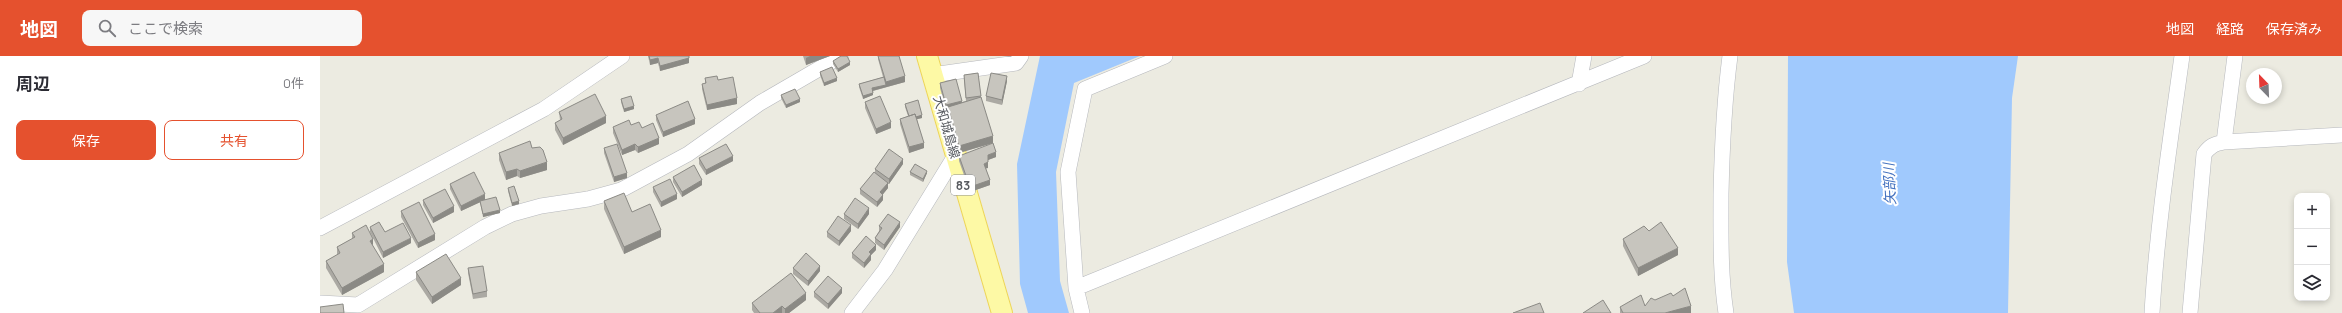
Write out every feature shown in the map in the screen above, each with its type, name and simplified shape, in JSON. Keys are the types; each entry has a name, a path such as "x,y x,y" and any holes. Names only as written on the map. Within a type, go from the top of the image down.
{"main road":[{"name":"大和城島線","path":"927,56 1002,313"}],"street":[{"path":"320,228 544,109 622,56"},
{"path":"320,303 359,309 485,227 512,214 541,206 588,199 621,190 688,154 760,103 842,56"},
{"path":"932,75 1016,63 1020,56"},
{"path":"1578,84 1584,56"},
{"path":"1076,288 1644,56"},
{"path":"1726,313 1721,280 1720,243 1722,164 1730,56"},
{"path":"2152,313 2162,193 2182,56"},
{"path":"2224,142 2235,56"},
{"path":"1082,313 1076,288 1068,172 1085,90 1162,57"},
{"path":"2190,313 2204,154 2213,144 2224,142 2342,135"},
{"path":"852,313 885,270 955,156"}],"water":[{"path":"1040,56 1140,56 1074,83 1056,172 1060,281 1069,313 1028,313 1020,284 1017,164"},
{"name":"矢部川","path":"1788,56 2018,56 2012,98 2008,313 1794,313 1787,262"}],"building":[{"path":"649,56 689,56 689,58 660,66 658,58 650,60"},
{"path":"841,56 847,56 850,62 838,69 833,61"},
{"path":"878,56 899,56 905,76 886,82"},
{"path":"832,67 837,78 824,83 820,72"},
{"path":"978,73 981,96 966,98 964,75"},
{"path":"991,73 1007,76 1002,100 986,96"},
{"path":"717,76 718,80 733,77 737,98 707,105 702,84 706,83 705,78"},
{"path":"884,77 886,85 872,88 873,93 863,96 859,84"},
{"path":"956,79 962,101 946,105 940,83"},
{"path":"795,89 800,99 786,105 781,95"},
{"path":"595,94 606,116 563,138 555,123 562,119 559,112"},
{"path":"631,96 634,106 624,109 621,99"},
{"path":"880,96 891,122 876,129 865,102"},
{"path":"981,97 993,136 959,146 948,107"},
{"path":"918,100 922,115 916,117 915,114 909,116 905,104"},
{"path":"688,101 695,119 663,132 656,115"},
{"path":"915,114 924,143 909,147 900,119"},
{"path":"629,120 631,125 639,122 642,128 653,123 659,138 638,147 635,144 622,150 613,127"},
{"path":"530,141 532,148 540,147 543,150 547,162 520,171 517,169 506,172 499,153"},
{"path":"993,143 996,152 988,155 988,162 984,164 990,180 970,187 959,156"},
{"path":"617,144 627,173 614,177 604,148"},
{"path":"726,144 733,156 706,170 699,158"},
{"path":"889,149 903,159 889,179 875,169"},
{"path":"915,164 927,171 923,179 910,172"},
{"path":"694,165 702,180 682,192 673,177"},
{"path":"474,172 485,194 461,206 450,184"},
{"path":"874,172 888,183 880,192 883,195 877,202 860,189"},
{"path":"670,179 677,194 661,202 653,187"},
{"path":"514,186 519,201 512,203 508,188"},
{"path":"445,189 454,206 433,218 423,200"},
{"path":"624,193 632,212 650,204 661,230 624,247 604,201"},
{"path":"496,197 500,210 483,214 480,201"},
{"path":"855,198 869,208 858,224 844,214"},
{"path":"419,202 435,234 418,243 401,211"},
{"path":"888,214 900,222 884,245 875,238 882,228 879,226"},
{"path":"838,216 851,225 839,241 827,232"},
{"path":"379,222 385,232 403,223 411,238 383,252 370,227"},
{"path":"1661,222 1678,248 1638,268 1623,239 1644,226 1649,231"},
{"path":"366,225 373,239 370,241 384,264 342,288 326,261 340,253 337,247 355,237 352,233"},
{"path":"866,236 876,245 869,252 871,254 864,263 852,253"},
{"path":"806,253 820,266 808,281 793,268"},
{"path":"446,254 461,278 432,297 416,272"},
{"path":"483,266 487,291 473,294 468,268"},
{"path":"791,273 806,293 785,309 782,306 773,313 760,313 752,303"},
{"path":"828,276 842,288 828,304 814,292"},
{"path":"1685,288 1691,306 1665,313 1623,313 1620,307 1641,295 1645,306 1651,298 1655,300 1671,293 1673,296"},
{"path":"1603,300 1611,313 1583,313"},
{"path":"1540,303 1544,313 1513,313"},
{"path":"343,304 344,313 320,313 320,307"}]}
